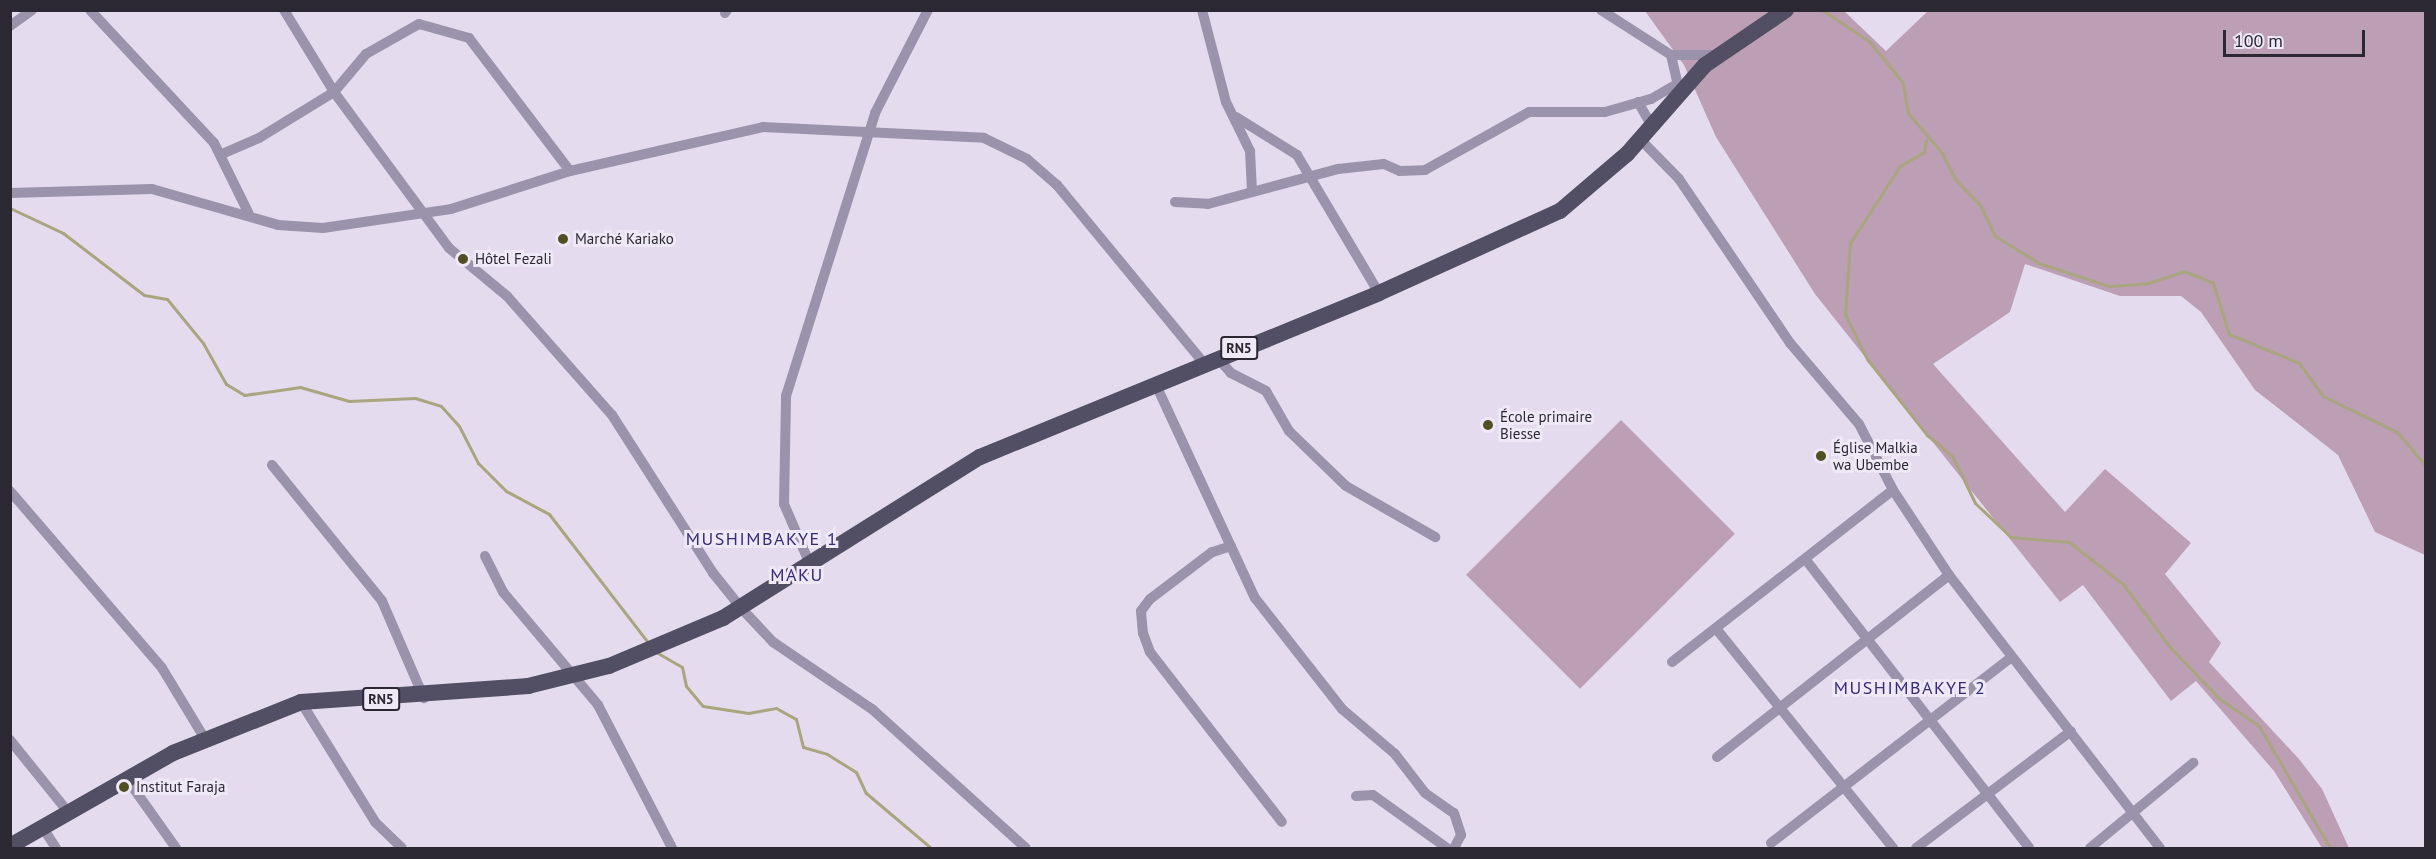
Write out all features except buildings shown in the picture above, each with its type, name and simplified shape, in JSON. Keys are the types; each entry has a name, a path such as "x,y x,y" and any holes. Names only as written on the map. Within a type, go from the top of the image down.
{"highway":[{"name":"RN5","path":"10,846 127,779 205,739 301,702 423,698 576,675 652,648 742,609 809,562 980,457 1156,385 1210,359 1379,293 1560,211 1640,139 1679,89 1717,55 1786,10"}],"street":[{"path":"10,26 32,10"},
{"path":"90,10 222,154 249,214"},
{"path":"284,10 334,93 449,248 507,296 600,400 742,609 773,642 872,709 1026,849"},
{"path":"809,562 784,504 783,414 871,131 928,10"},
{"path":"1202,10 1226,102 1236,117 1250,151 1252,190"},
{"path":"1601,10 1671,55 1717,55"},
{"path":"222,154 259,138 334,93 366,54 419,24 460,32 548,135 570,171"},
{"path":"1175,202 1208,204 1252,190 1309,177 1384,165 1400,171 1425,170 1529,112 1572,115 1638,102 1679,89 1671,55"},
{"path":"1638,102 1652,126"},
{"path":"1236,117 1297,156 1379,293"},
{"path":"10,193 152,189 249,214 278,225 322,228 425,214 570,171 763,127 984,138 1027,159 1057,185 1210,359 1231,374 1266,391 1290,431 1346,486 1434,537"},
{"path":"1640,139 1679,179 1790,343 1831,386 1874,449 1893,490 1949,575 2160,849"},
{"path":"1156,385 1255,598 1342,709 1395,754 1425,793 1454,813 1461,835 1454,849"},
{"path":"272,465 382,601 423,698"},
{"path":"1672,662 1718,630 1893,490"},
{"path":"10,491 162,668 205,739"},
{"path":"1231,546 1212,552 1174,586 1159,590 1141,611 1141,624 1150,652 1281,822"},
{"path":"485,556 504,592 576,675 598,705 672,849"},
{"path":"1806,560 2029,849"},
{"path":"1717,756 1949,575"},
{"path":"1718,630 1893,849"},
{"path":"1771,843 2012,657"},
{"path":"301,702 375,822 402,849"},
{"path":"1916,849 2071,731"},
{"path":"10,740 69,813"},
{"path":"2090,849 2193,763"},
{"path":"127,779 176,849"},
{"path":"1356,796 1373,795 1447,849"},
{"path":"43,828 56,849"}],"shaded area":[{"path":"1645,11 1844,11 1886,51 1928,11 2425,11 2425,555 2375,532 2338,455 2255,390 2201,312 2181,296 2120,296 2025,264 2010,312 1933,364 2065,512 2105,469 2191,543 2165,574 2221,643 2209,662 2299,759 2322,789 2349,848 2322,848 2274,771 2196,681 2171,701 2083,585 2060,602 1815,294 1716,137 1684,65"},
{"path":"1621,420 1735,534 1580,689 1466,575"}],"waterway":[{"path":"1822,10 1869,41 1903,83 1908,113 1942,153 1955,179 1980,205 1995,236 2039,263 2109,286 2148,283 2184,271 2213,283 2229,334 2299,363 2323,396 2397,432 2426,466"},
{"path":"1926,140 1924,152 1900,166 1850,243 1845,314 1867,359 1927,435 1953,457 1975,503 2011,537 2069,542 2123,584 2170,647 2220,699 2259,726 2330,848"},
{"path":"10,208 63,233 144,295 167,299 203,343 226,384 244,395 300,387 349,401 415,398 441,406 459,426 478,463 506,491 549,514 649,644"},
{"path":"656,652 682,667 686,686 703,706 748,713 776,708 796,719 803,747 827,754 856,772 866,793 931,848"}],"place":[{"name":"Marché Kariako","path":"563,239"},
{"name":"Hôtel Fezali","path":"463,259"},
{"name":"École primaire Biesse","path":"1488,425"},
{"name":"Église Malkia wa Ubembe","path":"1821,456"},
{"name":"Institut Faraja","path":"124,787"}],"district":[{"name":"MUSHIMBAKYE 1","path":"762,539"},
{"name":"MAKU","path":"797,575"},
{"name":"MUSHIMBAKYE 2","path":"1910,688"}]}
